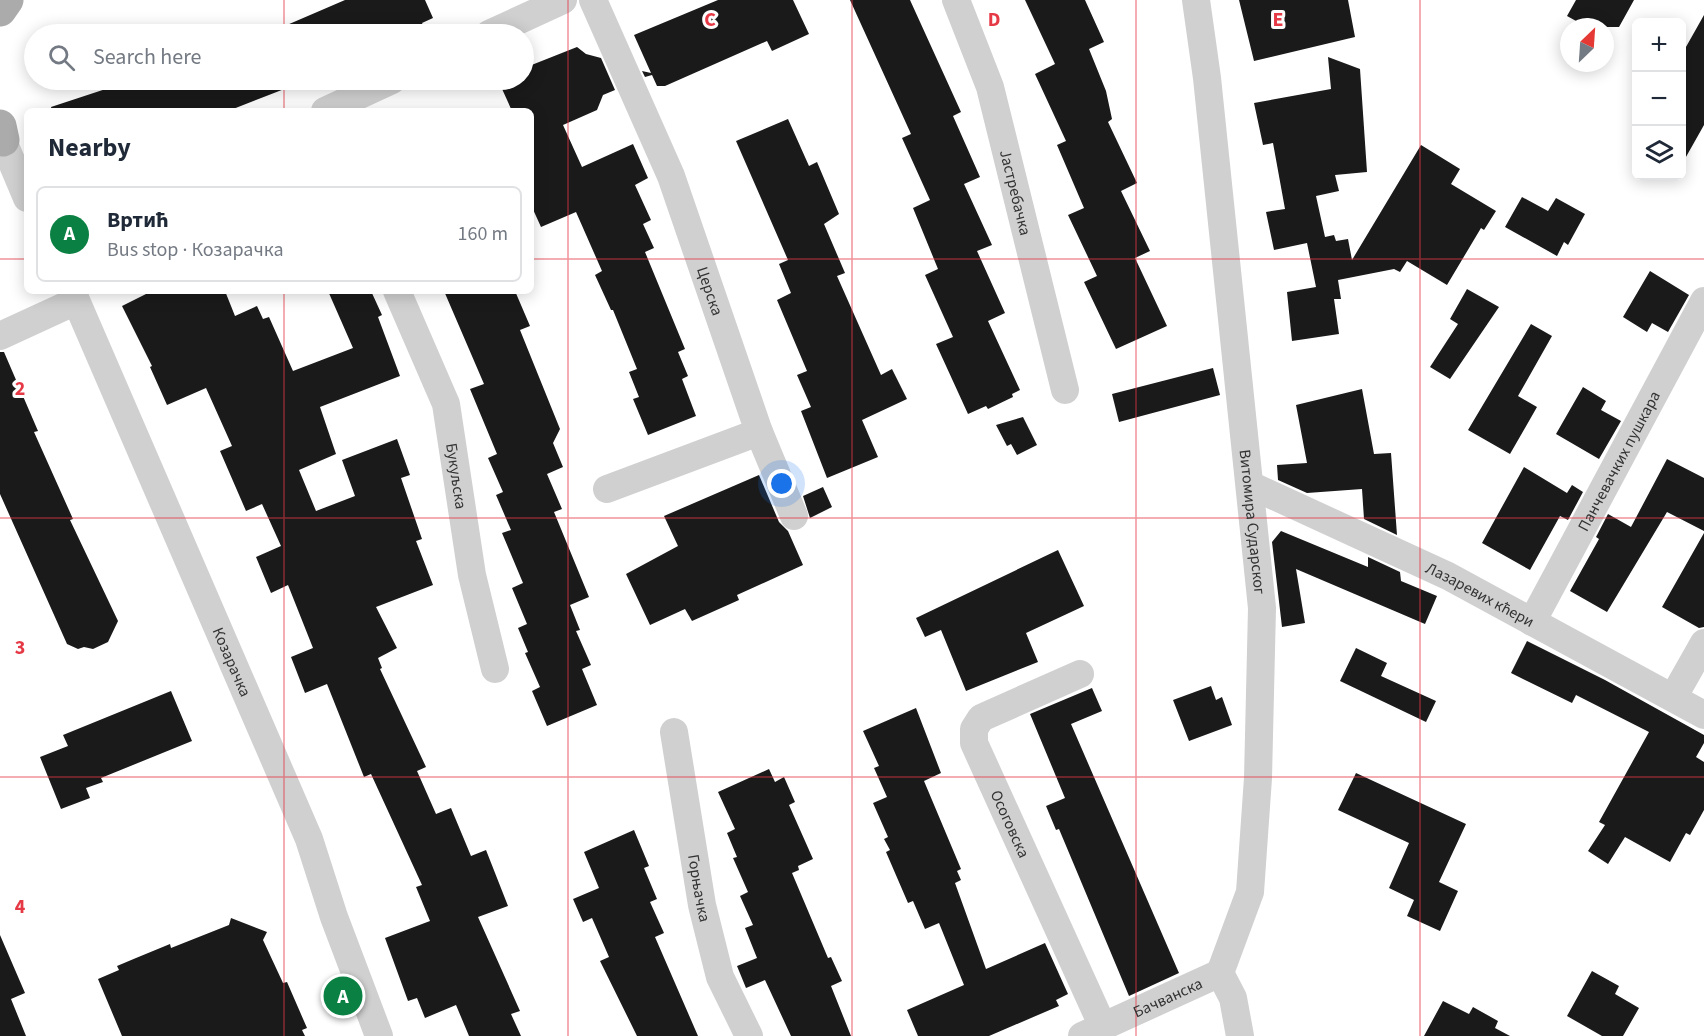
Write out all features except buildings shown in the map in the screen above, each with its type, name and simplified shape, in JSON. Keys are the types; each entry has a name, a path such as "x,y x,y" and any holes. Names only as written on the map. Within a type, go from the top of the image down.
{"main road":[{"path":"0,10 7,0"}],"street":[{"path":"511,24 563,0"},
{"name":"Церска","path":"593,0 671,176 759,432 794,516"},
{"name":"Јастребачка","path":"956,0 990,87 1065,390"},
{"name":"Витомира Сударског","path":"1196,0 1207,78 1262,608 1258,778 1250,892 1220,973"},
{"path":"331,108 370,90"},
{"path":"1,139 24,192"},
{"name":"Букуљска","path":"398,294 446,404 472,574 495,669"},
{"path":"0,336 74,296"},
{"name":"Козарачка","path":"74,296 309,839 334,917 379,1036"},
{"name":"Панчевачких пушкара","path":"1532,622 1704,301"},
{"path":"607,489 759,432"},
{"name":"Лазаревих кћери","path":"1250,485 1448,576 1674,696 1704,715"},
{"path":"1674,696 1704,643"},
{"name":"Осоговска","path":"1080,674 981,718 974,729 974,743 1092,1032"},
{"name":"Горњачка","path":"674,732 702,905 720,977 749,1036"},
{"path":"1220,973 1233,998 1240,1036"},
{"name":"Бачванска","path":"1092,1032 1220,973"}],"place":[{"name":"Вртић","path":"343,996"}]}
